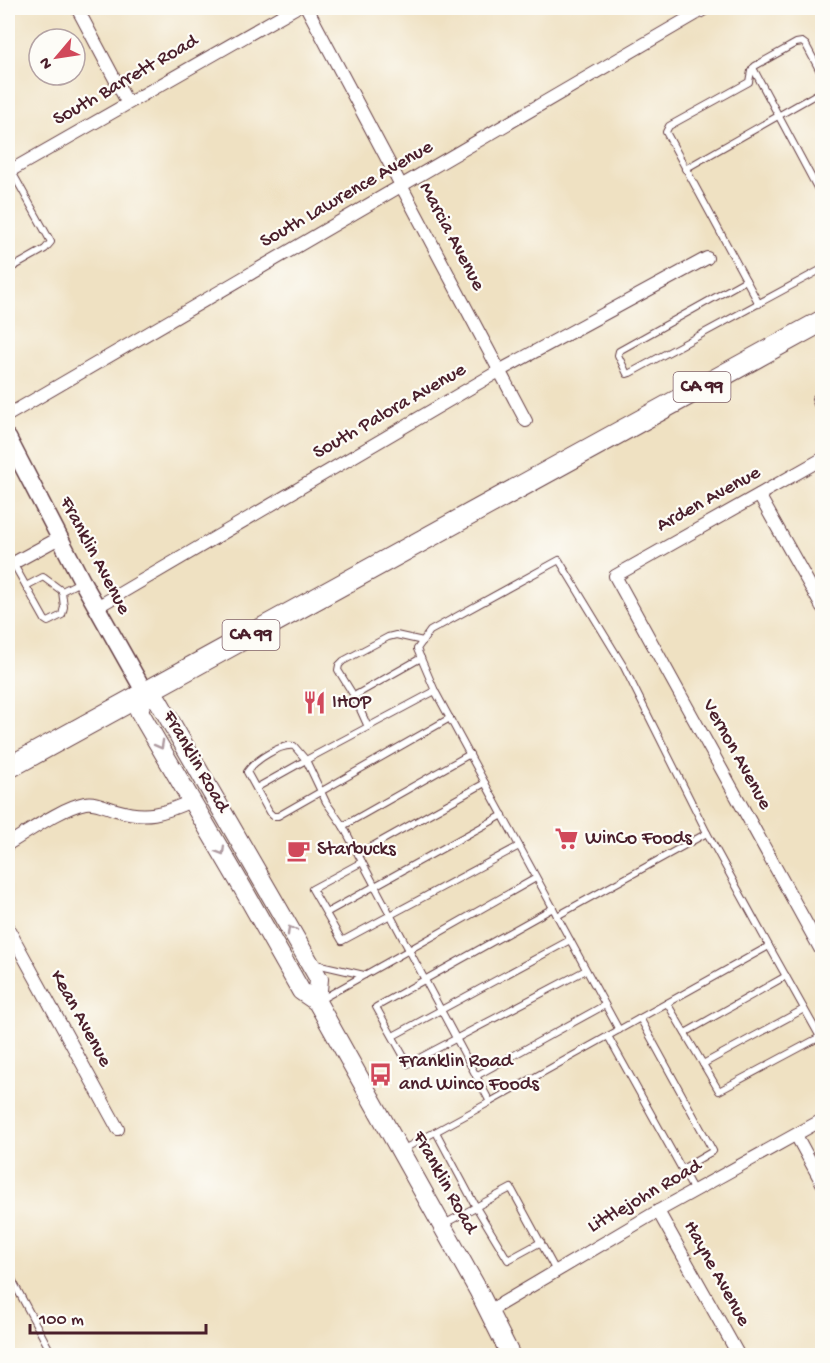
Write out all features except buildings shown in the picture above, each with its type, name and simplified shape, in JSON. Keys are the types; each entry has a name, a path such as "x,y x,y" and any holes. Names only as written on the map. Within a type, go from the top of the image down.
{"highway":[{"name":"CA 99","path":"8,768 822,321"}],"main road":[{"name":"Franklin Road","path":"317,1002 319,979 158,700 145,693 139,711 301,991 317,1002 512,1356"}],"street":[{"path":"77,8 127,102"},
{"name":"South Barrett Road","path":"9,171 295,8"},
{"name":"Marcia Avenue","path":"307,8 526,421"},
{"name":"South Lawrence Avenue","path":"8,415 706,8"},
{"name":"South Palora Avenue","path":"97,607 500,371 707,258"},
{"name":"Franklin Avenue","path":"8,438 82,581 145,693"},
{"name":"Arden Avenue","path":"615,576 822,459"},
{"path":"759,495 822,607"},
{"path":"10,564 59,538"},
{"name":"Vernon Avenue","path":"615,576 822,952"},
{"path":"8,844 65,811 87,802 134,815 147,815 169,811 190,801"},
{"name":"Kean Avenue","path":"8,928 118,1129"},
{"name":"Littlejohn Road","path":"489,1311 658,1211 822,1120"},
{"path":"796,1135 822,1183"},
{"name":"Hayne Avenue","path":"658,1211 739,1356"}],"lane":[{"path":"759,304 666,132 669,126 748,82 753,68 796,43 802,42 806,45 822,75"},
{"path":"753,68 822,196"},
{"path":"685,169 822,91"},
{"path":"8,270 45,249 51,242 9,171"},
{"path":"746,280 619,351 618,355 627,374 822,269"},
{"path":"822,390 815,399 822,417"},
{"path":"619,1030 435,691 417,649 430,632 559,560 624,667 707,833 820,1037 719,1091 667,1003"},
{"path":"10,564 26,586 45,620 48,622 62,615 64,607 62,591 43,577 26,586"},
{"path":"62,591 82,581"},
{"path":"368,727 354,696 338,670 339,665 388,637 396,635 423,641"},
{"path":"354,696 421,658"},
{"path":"256,788 435,691"},
{"path":"450,718 320,791 278,816 273,816 247,772 252,765 286,745 294,746 306,760 320,791 343,826 490,1102"},
{"path":"343,826 470,754"},
{"path":"358,854 485,783"},
{"path":"326,913 503,815"},
{"path":"557,916 707,833"},
{"path":"362,861 312,889 342,941 519,846"},
{"path":"317,1002 536,878"},
{"path":"553,908 425,981 376,1006 408,1064 586,970"},
{"path":"393,1036 570,940"},
{"path":"400,1151 770,946"},
{"path":"309,962 365,975"},
{"path":"685,1033 786,976"},
{"path":"476,1076 605,1005"},
{"path":"703,1064 804,1009"},
{"path":"640,1018 713,1151 682,1169"},
{"path":"608,1036 694,1191"},
{"path":"436,1132 476,1207 508,1260 541,1242"},
{"path":"442,1226 511,1188 556,1271"},
{"path":"8,1272 53,1356"}],"place":[{"name":"IHOP","path":"314,703"},
{"name":"WinCo Foods","path":"567,839"},
{"name":"Starbucks","path":"299,850"},
{"name":"Franklin Road and Winco Foods","path":"381,1074"}]}
